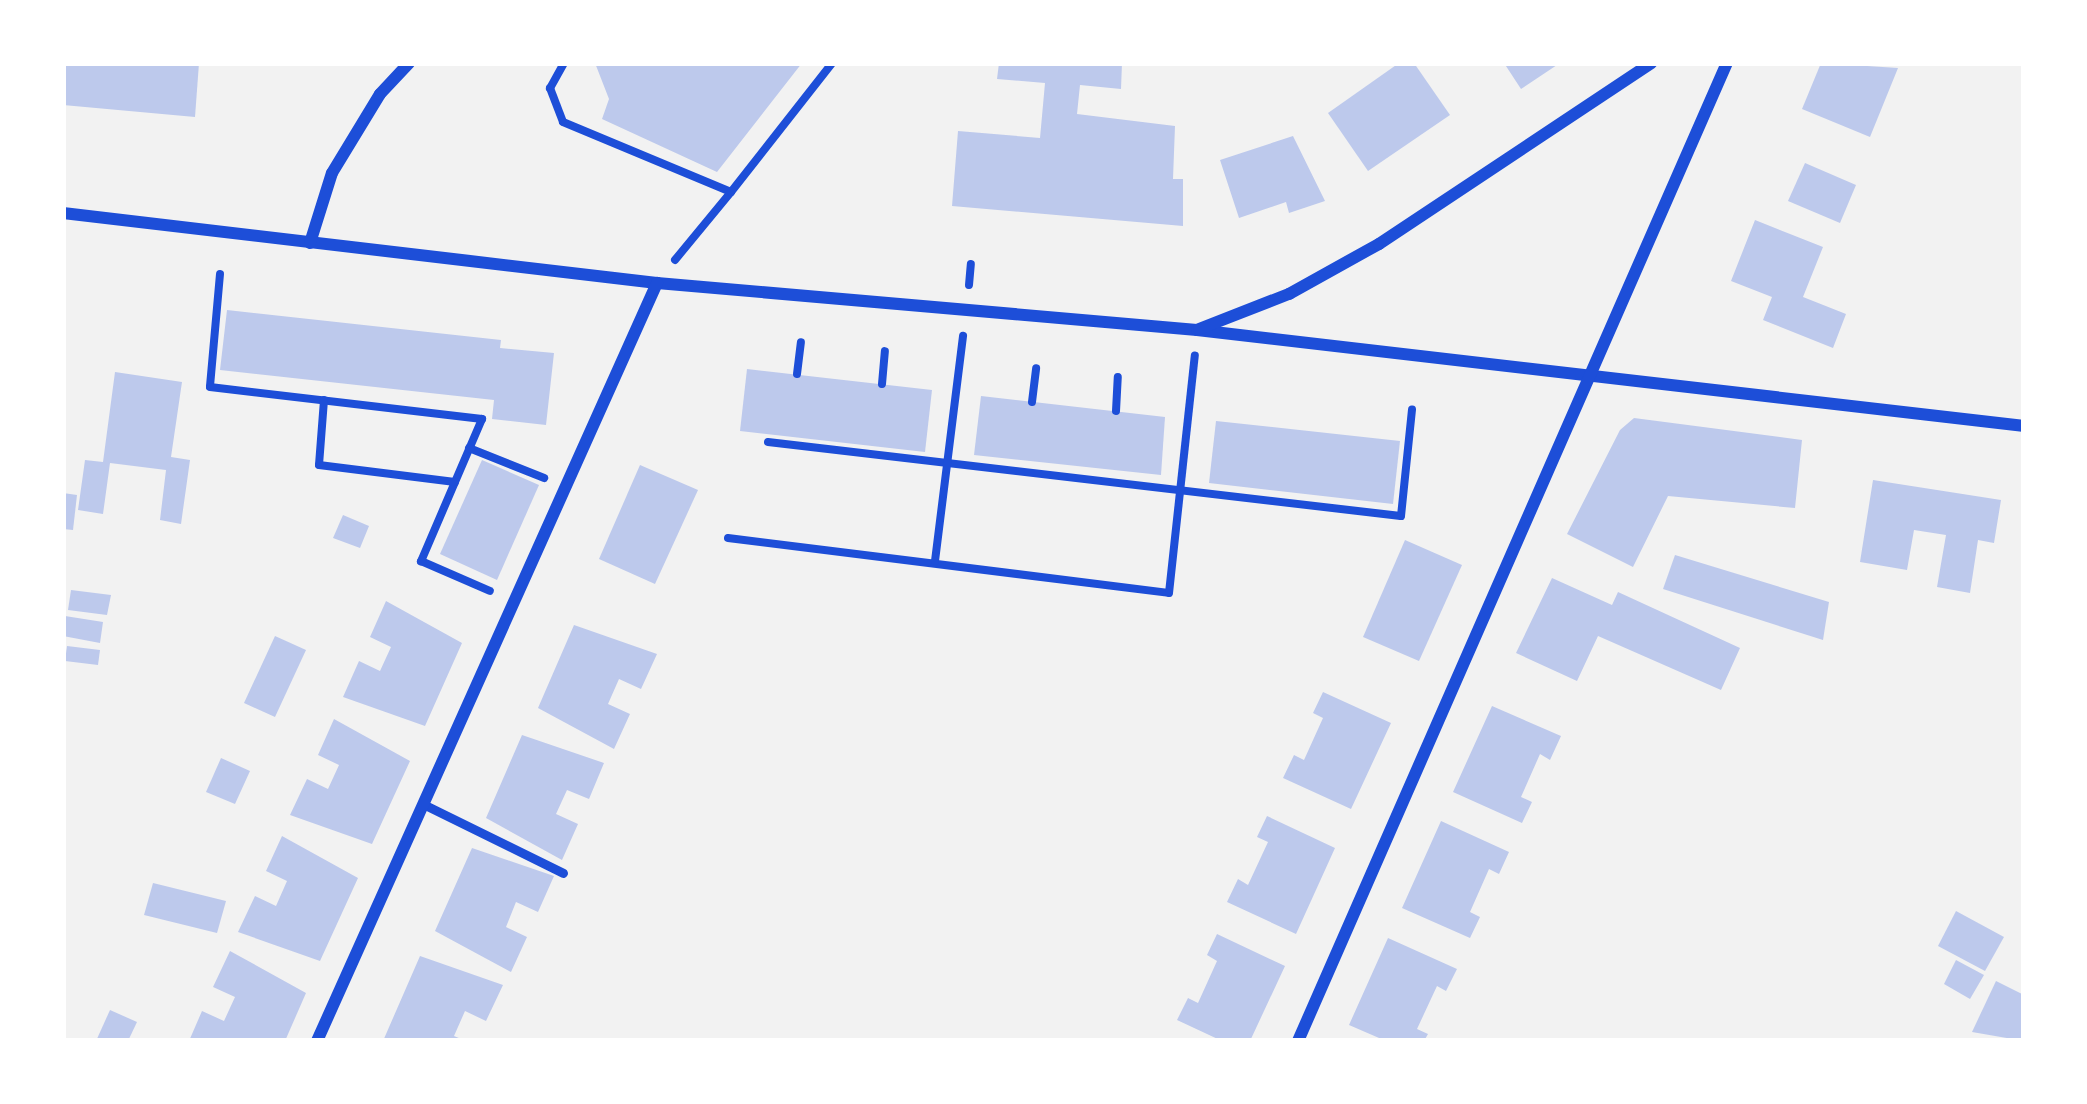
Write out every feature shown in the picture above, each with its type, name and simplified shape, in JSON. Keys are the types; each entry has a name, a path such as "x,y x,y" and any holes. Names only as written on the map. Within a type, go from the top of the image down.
{"street":[{"path":"310,242 332,173 380,94 409,63"},
{"path":"1197,330 1289,294 1379,244 1651,63"},
{"path":"1298,1041 1727,63"},
{"path":"63,213 657,283 1197,330 2024,426"},
{"path":"317,1041 657,283"}],"lane":[{"path":"423,804 563,872"}],"path":[{"path":"564,63 550,88 563,122 731,192"},
{"path":"657,283 832,63"},
{"path":"935,561 971,264"},
{"path":"220,274 210,387 482,419 421,561 514,601"},
{"path":"728,538 1169,593 1197,330"},
{"path":"797,374 801,342"},
{"path":"882,384 885,351"},
{"path":"1031,402 1036,368"},
{"path":"1116,411 1118,376"},
{"path":"324,400 319,465 455,482"},
{"path":"768,442 1401,516 1412,410"},
{"path":"469,448 544,478"}],"building":[{"path":"63,63 199,63 195,117 63,105"},
{"path":"595,63 802,63 717,172 602,119 609,99"},
{"path":"999,63 1122,63 1121,89 1080,85 1077,114 1175,126 1173,179 1183,179 1183,226 952,206 958,131 1040,138 1045,83 997,79"},
{"path":"1399,63 1414,63 1450,115 1368,171 1328,113"},
{"path":"1504,63 1560,63 1521,89"},
{"path":"1821,63 1898,68 1870,137 1802,109"},
{"path":"1293,136 1325,201 1289,213 1286,202 1239,218 1220,160"},
{"path":"1805,163 1856,185 1840,223 1788,201"},
{"path":"1755,220 1823,247 1803,297 1846,314 1833,348 1763,320 1772,297 1731,281"},
{"path":"227,310 501,340 500,348 554,353 546,425 492,419 494,400 220,370"},
{"path":"747,369 932,390 925,452 740,431"},
{"path":"115,372 182,382 171,457 190,460 181,524 160,520 166,470 110,463 103,514 78,510 85,460 103,462"},
{"path":"981,396 1165,417 1161,475 974,455"},
{"path":"1634,418 1802,440 1795,508 1668,496 1633,567 1567,534 1620,430"},
{"path":"1216,421 1400,441 1393,504 1209,483"},
{"path":"482,460 539,485 497,580 440,554"},
{"path":"640,465 698,490 655,584 599,559"},
{"path":"1873,480 2001,500 1994,543 1978,540 1970,593 1937,587 1946,535 1914,530 1907,570 1860,562"},
{"path":"63,493 77,495 73,530 63,529"},
{"path":"343,515 369,526 360,548 333,538"},
{"path":"1405,540 1462,565 1419,661 1363,637"},
{"path":"1675,555 1829,602 1823,640 1663,589"},
{"path":"1552,578 1612,605 1618,592 1740,648 1721,690 1598,636 1577,681 1516,653"},
{"path":"71,590 111,595 107,615 68,610"},
{"path":"386,601 462,643 425,726 343,697 359,661 380,671 391,647 370,637"},
{"path":"65,616 103,622 100,643 63,636"},
{"path":"574,625 657,654 641,689 619,679 608,704 630,714 614,749 538,708"},
{"path":"275,636 306,650 275,717 244,703"},
{"path":"67,646 100,650 98,665 65,661"},
{"path":"1323,692 1391,723 1351,809 1283,778 1294,755 1304,760 1323,718 1313,713"},
{"path":"1492,706 1561,736 1550,760 1540,754 1521,797 1532,802 1522,823 1453,792"},
{"path":"334,719 410,761 372,844 290,815 307,779 328,789 339,765 318,755"},
{"path":"522,735 604,763 589,799 567,790 556,814 578,824 562,860 486,818"},
{"path":"221,758 250,771 235,804 206,792"},
{"path":"1267,816 1335,848 1296,934 1227,902 1238,879 1248,885 1268,842 1257,837"},
{"path":"1441,821 1509,852 1499,874 1489,869 1470,912 1480,917 1470,938 1402,908"},
{"path":"282,836 358,878 320,961 238,932 255,896 276,906 287,881 266,871"},
{"path":"472,848 554,876 538,912 516,902 506,927 527,937 511,972 435,931"},
{"path":"153,883 226,901 217,933 144,915"},
{"path":"1956,911 2004,937 1985,971 1938,946"},
{"path":"1217,934 1285,966 1250,1041 1222,1041 1177,1020 1188,998 1198,1003 1217,961 1207,955"},
{"path":"1388,938 1457,969 1446,991 1437,986 1417,1029 1428,1034 1424,1041 1386,1041 1349,1025"},
{"path":"230,951 306,993 285,1041 189,1041 202,1011 224,1021 235,997 213,987"},
{"path":"420,956 503,985 486,1021 465,1011 454,1036 466,1041 383,1041"},
{"path":"1956,960 1984,975 1970,999 1944,984"},
{"path":"1996,981 2024,995 2024,1041 1972,1032"},
{"path":"110,1010 137,1022 128,1041 96,1041"}]}
